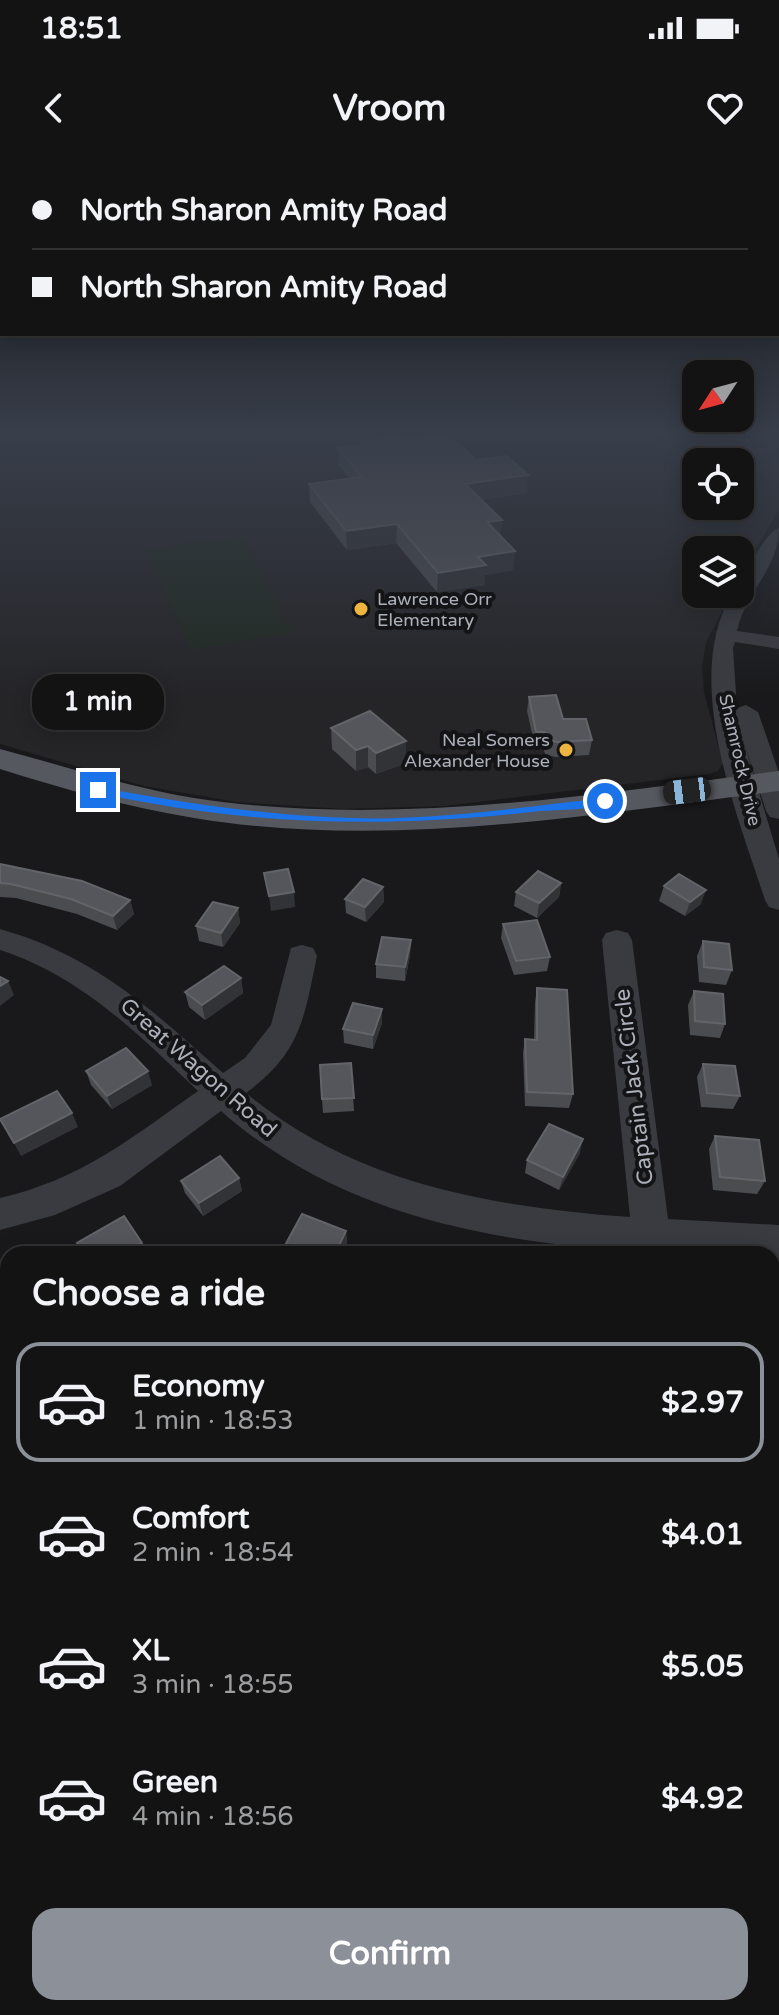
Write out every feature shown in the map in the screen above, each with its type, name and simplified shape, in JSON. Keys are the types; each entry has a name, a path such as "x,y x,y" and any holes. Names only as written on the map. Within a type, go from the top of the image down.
{"main road":[{"path":"0,759 123,797 220,813 316,820 445,819 768,796"},
{"path":"0,782 108,815 179,828 312,840 450,839 768,796"}],"street":[{"name":"Shamrock Drive","path":"777,548 740,637 737,673 768,796 779,900"},
{"name":"Shamrock Drive","path":"768,796 722,685 725,638 730,618 777,548"},
{"path":"740,637 779,643"},
{"name":"Great Wagon Road","path":"0,939 39,950 101,983 278,1136 323,1163 423,1204 479,1219 538,1227 779,1242"},
{"name":"Captain Jack Circle","path":"617,940 651,1234"},
{"path":"0,1214 42,1204 107,1175 257,1067 280,1041 293,1004 302,956"}],"shaded area":[{"name":"Lawrence Orr Elementary","path":"0,523 771,523 754,553 754,536 682,536 682,608 724,608 706,642 702,666 704,692 723,763 718,771 445,806 343,809 236,802 144,786 0,744"},
{"path":"243,537 293,633 191,650 146,550"}],"building":[{"path":"339,523 488,523 515,551 478,557 486,565 438,573 397,524 346,531"},
{"path":"556,695 563,719 586,719 592,740 557,742 547,740 545,732 536,732 529,697"},
{"path":"370,711 406,741 376,753 368,746 356,750 331,728"},
{"path":"0,864 82,881 130,900 113,916 71,899 0,883"},
{"path":"288,869 294,892 269,896 264,873"},
{"path":"538,871 561,883 539,903 516,892"},
{"path":"679,874 706,890 690,902 664,886"},
{"path":"363,879 383,887 365,907 345,899"},
{"path":"213,902 238,908 221,933 196,926"},
{"path":"537,920 550,957 516,961 503,924"},
{"path":"382,937 411,940 405,967 376,964"},
{"path":"703,941 729,944 732,970 704,967"},
{"path":"224,966 241,978 202,1005 185,992"},
{"path":"537,988 567,990 573,1094 527,1092 525,1039 537,1040"},
{"path":"694,991 723,994 725,1024 695,1021"},
{"path":"353,1003 382,1009 373,1035 343,1029"},
{"path":"126,1048 148,1071 107,1096 86,1071"},
{"path":"351,1063 354,1098 322,1099 320,1065"},
{"path":"703,1064 735,1066 740,1096 707,1093"},
{"path":"57,1091 72,1113 14,1143 0,1119"},
{"path":"549,1124 583,1139 563,1177 527,1160"},
{"path":"715,1136 759,1140 765,1181 720,1177"},
{"path":"220,1156 239,1178 199,1203 181,1181"},
{"path":"302,1214 346,1231 339,1246 285,1246"},
{"path":"124,1216 142,1243 137,1246 79,1246 77,1243"}],"place":[{"name":"Lawrence Orr Elementary","path":"361,609"},
{"name":"Neal Somers Alexander House","path":"566,750"}],"route":[{"path":"98,790 220,813 353,822 445,819 605,801"}]}
